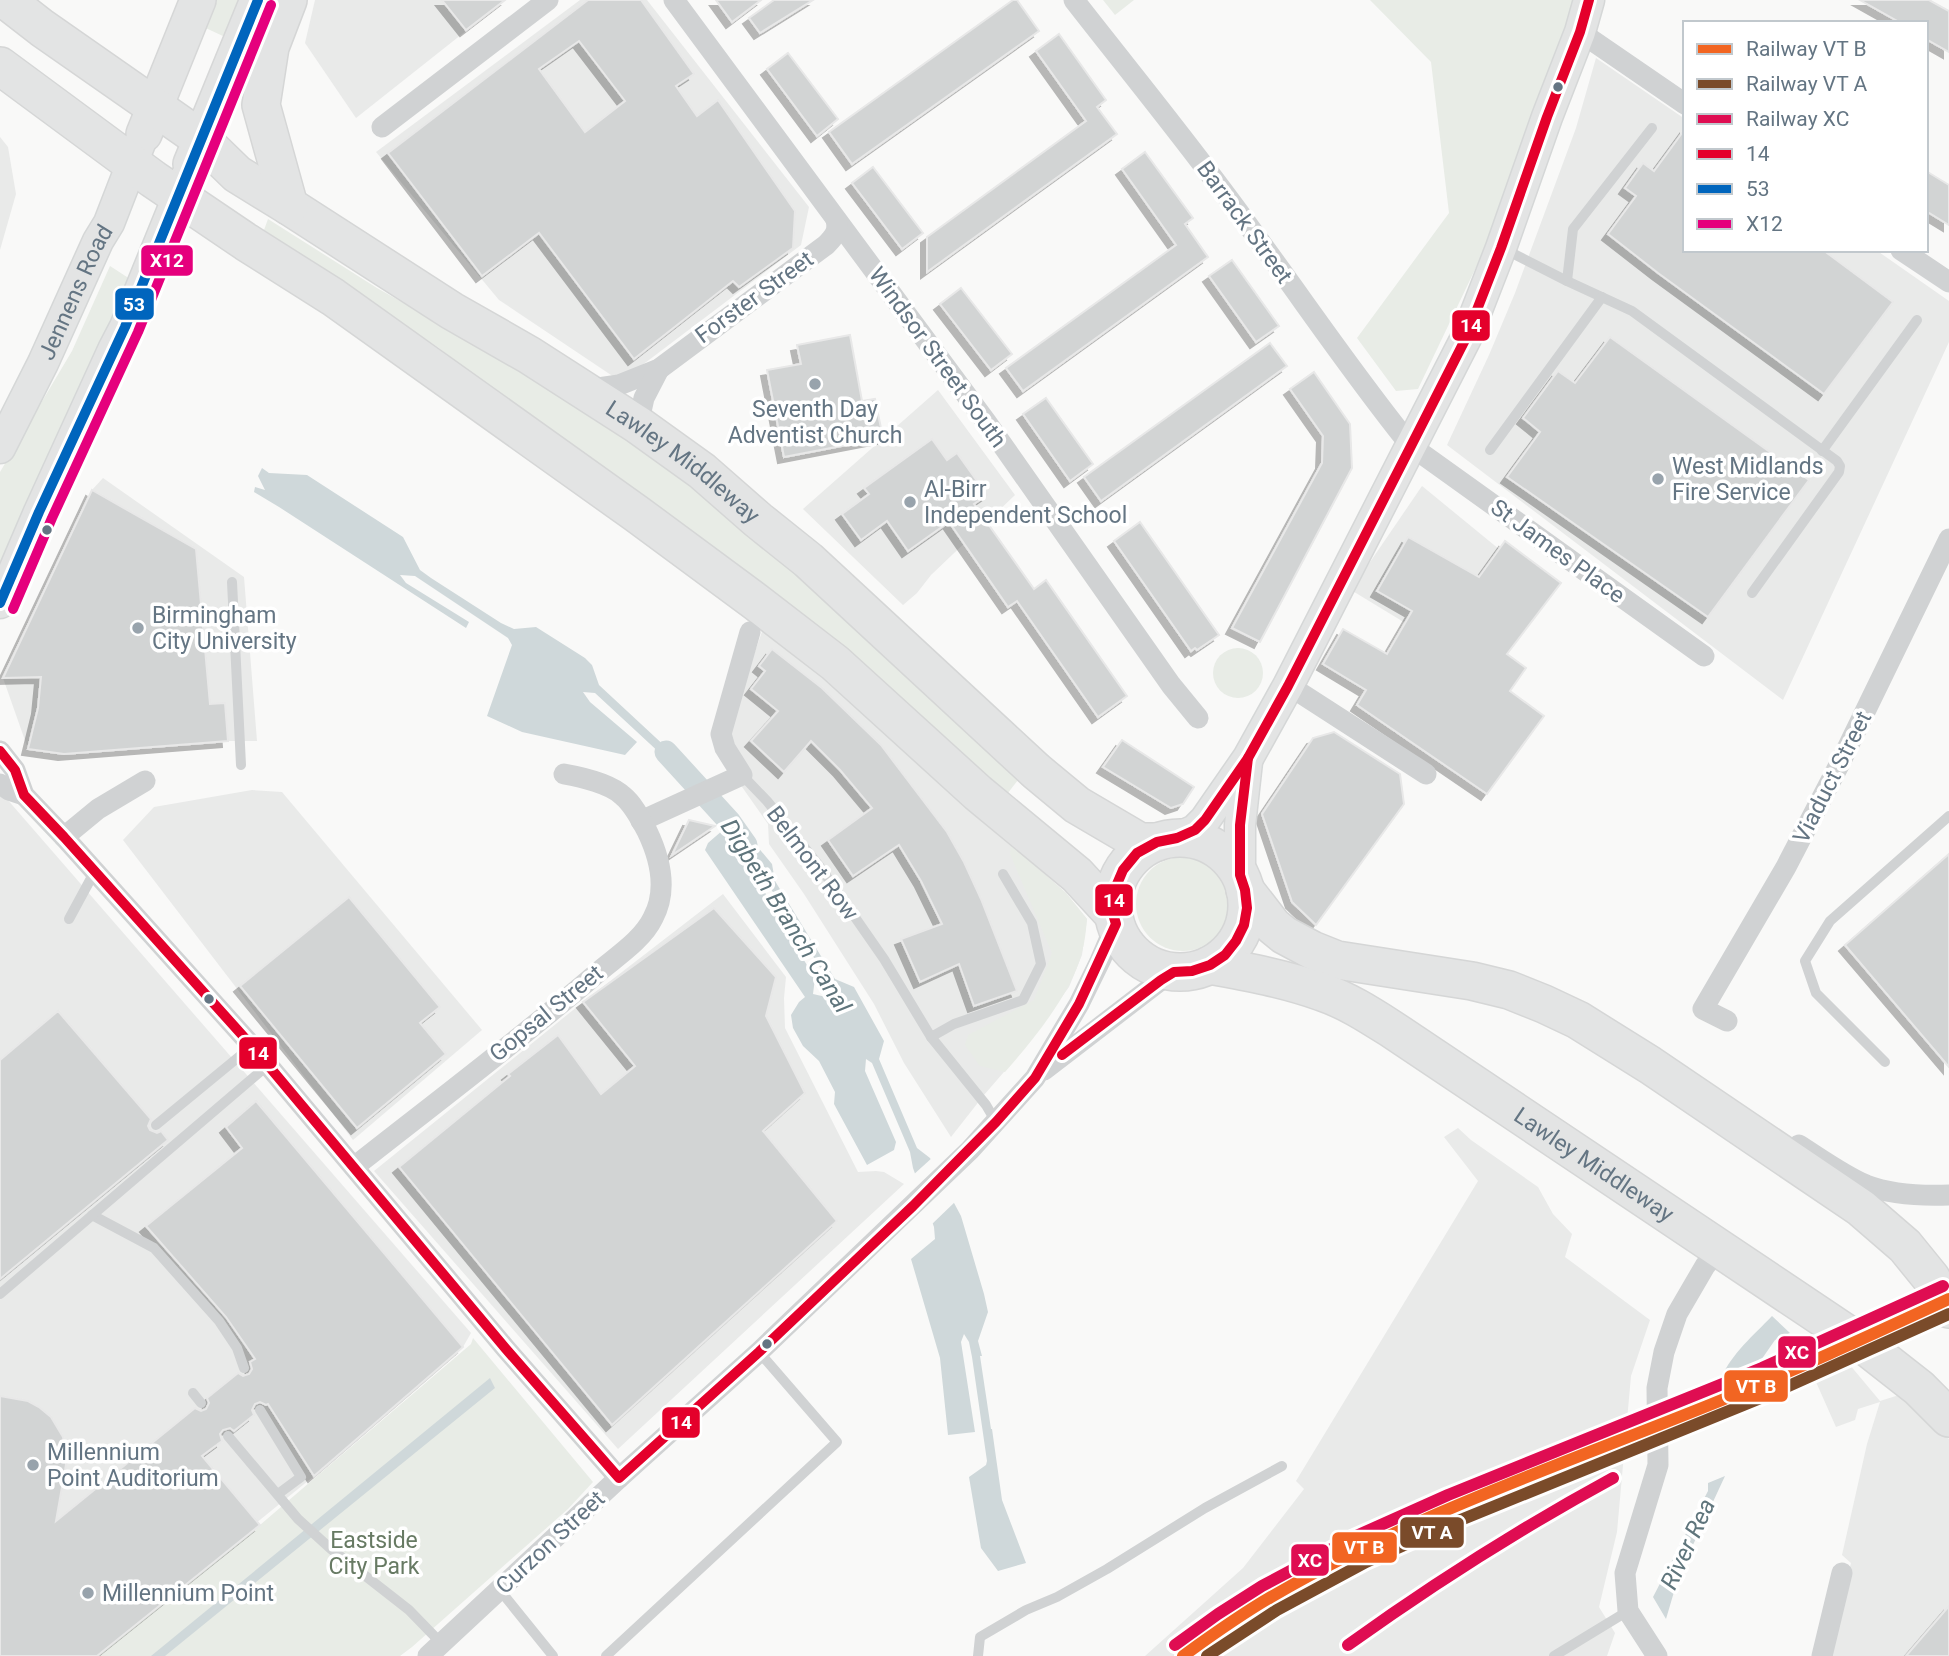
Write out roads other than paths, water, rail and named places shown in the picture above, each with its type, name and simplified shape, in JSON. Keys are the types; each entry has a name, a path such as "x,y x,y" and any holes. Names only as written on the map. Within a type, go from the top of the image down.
{"highway":[{"path":"6,0 42,28 166,150 246,242 333,297 637,514 835,663 978,793 1077,875 1114,919 1122,939 1131,951 1144,961 1158,969 1192,971 1210,965 1225,955 1236,942 1244,925 1247,908 1243,883"},
{"path":"288,0 270,47 261,106 289,206"},
{"path":"0,66 88,132 166,150"},
{"name":"Lawley Middleway","path":"166,150 237,174 638,425 702,471 808,560 1077,805 1140,842 1167,840"},
{"path":"1114,919 1114,891 1123,870 1137,853 1167,840 1190,839 1214,847 1233,864 1273,926 1312,950 1336,960 1472,981 1509,990 1577,1020 1650,1065 1861,1208 1905,1246 1931,1278 1949,1310"},
{"name":"Lawley Middleway","path":"1210,965 1285,980 1353,1005 1450,1067 1868,1348 1919,1388 1949,1418"}],"main road":[{"path":"0,603 44,499 125,327 198,0"},
{"path":"166,150 258,0"},
{"path":"1167,840 1195,830 1205,820 1248,758 1288,686 1466,338 1580,32 1589,0"},
{"name":"Jennens Road","path":"0,448 48,353 98,241 166,150"},
{"path":"1243,883 1240,825 1248,758"}],"street":[{"path":"382,127 548,0"},
{"name":"Windsor Street South","path":"674,0 980,412 1178,695 1198,718"},
{"name":"Barrack Street","path":"1074,0 1167,116 1254,232 1340,354 1411,446"},
{"path":"1580,32 1683,103"},
{"name":"Forster Street","path":"583,390 619,386 659,369 834,238 838,226 836,219"},
{"path":"1904,252 1949,282"},
{"name":"Forster Street","path":"638,425 644,398 659,369"},
{"name":"St James Place","path":"1411,446 1704,656"},
{"name":"Viaduct Street","path":"1727,1021 1703,1009 1798,844 1949,539"},
{"path":"564,774 612,789 623,796 641,821 741,775 725,748 721,734 750,632"},
{"path":"1288,686 1426,774"},
{"path":"0,751 15,770 24,795 252,1046 618,1478"},
{"path":"64,837 98,809 145,781"},
{"path":"0,784 24,795"},
{"name":"Gopsal Street","path":"354,1167 567,999 638,937 652,920 658,907 661,888 655,849 641,821"},
{"name":"Curzon Street","path":"1035,1078 1079,1004 1100,961 1114,919"},
{"name":"Curzon Street","path":"435,1650 618,1478 759,1352 913,1206 996,1122 1035,1078 1174,972"},
{"path":"1650,1065 1713,1089 1867,1185 1894,1192 1927,1196 1949,1195"},
{"path":"1657,1656 1628,1611 1625,1573 1658,1465 1657,1388 1664,1352 1677,1314 1705,1266 1719,1248"},
{"path":"1822,1656 1842,1573"}],"lane":[{"path":"1567,281 1573,229 1652,128"},
{"path":"1501,247 1632,311 1837,461 1839,472 1752,593"},
{"path":"1490,450 1602,297"},
{"path":"1822,451 1917,320"},
{"path":"232,582 241,765"},
{"name":"Belmont Row","path":"741,775 768,801 820,867 884,958 931,1037 986,1105 996,1122"},
{"path":"1885,1062 1816,993 1805,961 1830,921 1949,816"},
{"path":"69,919 94,871"},
{"path":"931,1037 954,1024 1023,1000 1041,964 1032,923 1003,874"},
{"path":"156,1125 252,1046"},
{"path":"0,1294 157,1155 268,1065"},
{"path":"92,1214 154,1248 219,1321 237,1348 244,1368"},
{"path":"606,1656 837,1442 759,1352"},
{"path":"193,1393 201,1403"},
{"path":"260,1410 300,1477 278,1494"},
{"path":"228,1436 307,1527 409,1609 435,1650"},
{"path":"978,1656 980,1637 1107,1569 1205,1508 1282,1466"},
{"path":"499,1589 553,1656"},
{"path":"1554,1656 1628,1611"}],"water":[{"path":"262,468 269,473 307,475 403,537 420,570 431,578 501,623 514,629 536,627 585,658 592,665 599,685 691,773 681,775 595,693 583,692 590,702 637,742 625,755 522,732 487,716 512,645 508,638 415,576 400,575 406,583 469,622 466,628 254,492 255,487 265,490 258,476"},
{"path":"735,820 772,864 775,881 835,979 854,987 884,1041 879,1059 917,1148 930,1158 961,1216 988,1312 978,1341 1002,1500 1026,1563 998,1571 981,1548 969,1477 986,1465 987,1461 972,1357 964,1334 961,1342 975,1432 948,1435 940,1358 911,1259 935,1239 934,1227 910,1152 872,1063 866,1059 865,1071 896,1142 894,1150 867,1165 834,1104 835,1092 819,1061 803,1046 793,1028 791,1015 805,997 705,850 708,843 723,830 723,823","holes":["765,886 771,889 821,969 828,984 826,997 813,994 815,978 766,899"]},
{"path":"1772,1316 1790,1333 1775,1340 1759,1363 1721,1378 1737,1352"},
{"path":"490,1378 495,1388 165,1656 151,1656"},
{"name":"River Rea","path":"1725,1476 1679,1575 1666,1619 1653,1597 1708,1491 1708,1483"}],"waterway":[{"name":"Digbeth Branch Canal","path":"666,752 729,821 746,845"}],"railway":[{"path":"1469,1502 1641,1444"}],"rail line":[{"name":"XC","path":"1175,1645 1262,1586 1354,1537 1448,1495 1762,1368 1943,1286"},
{"name":"XC","path":"1348,1645 1478,1557 1613,1478"}],"place":[{"name":"Seventh Day Adventist Church","path":"815,384"},
{"name":"West Midlands Fire Service","path":"1658,479"},
{"name":"Al-Birr Independent School","path":"910,502"},
{"name":"Birmingham City University","path":"138,628"},
{"name":"Millennium Point Auditorium","path":"33,1465"},
{"name":"Millennium Point","path":"88,1593"}],"park label":[{"name":"Eastside City Park","path":"374,1553"}]}
